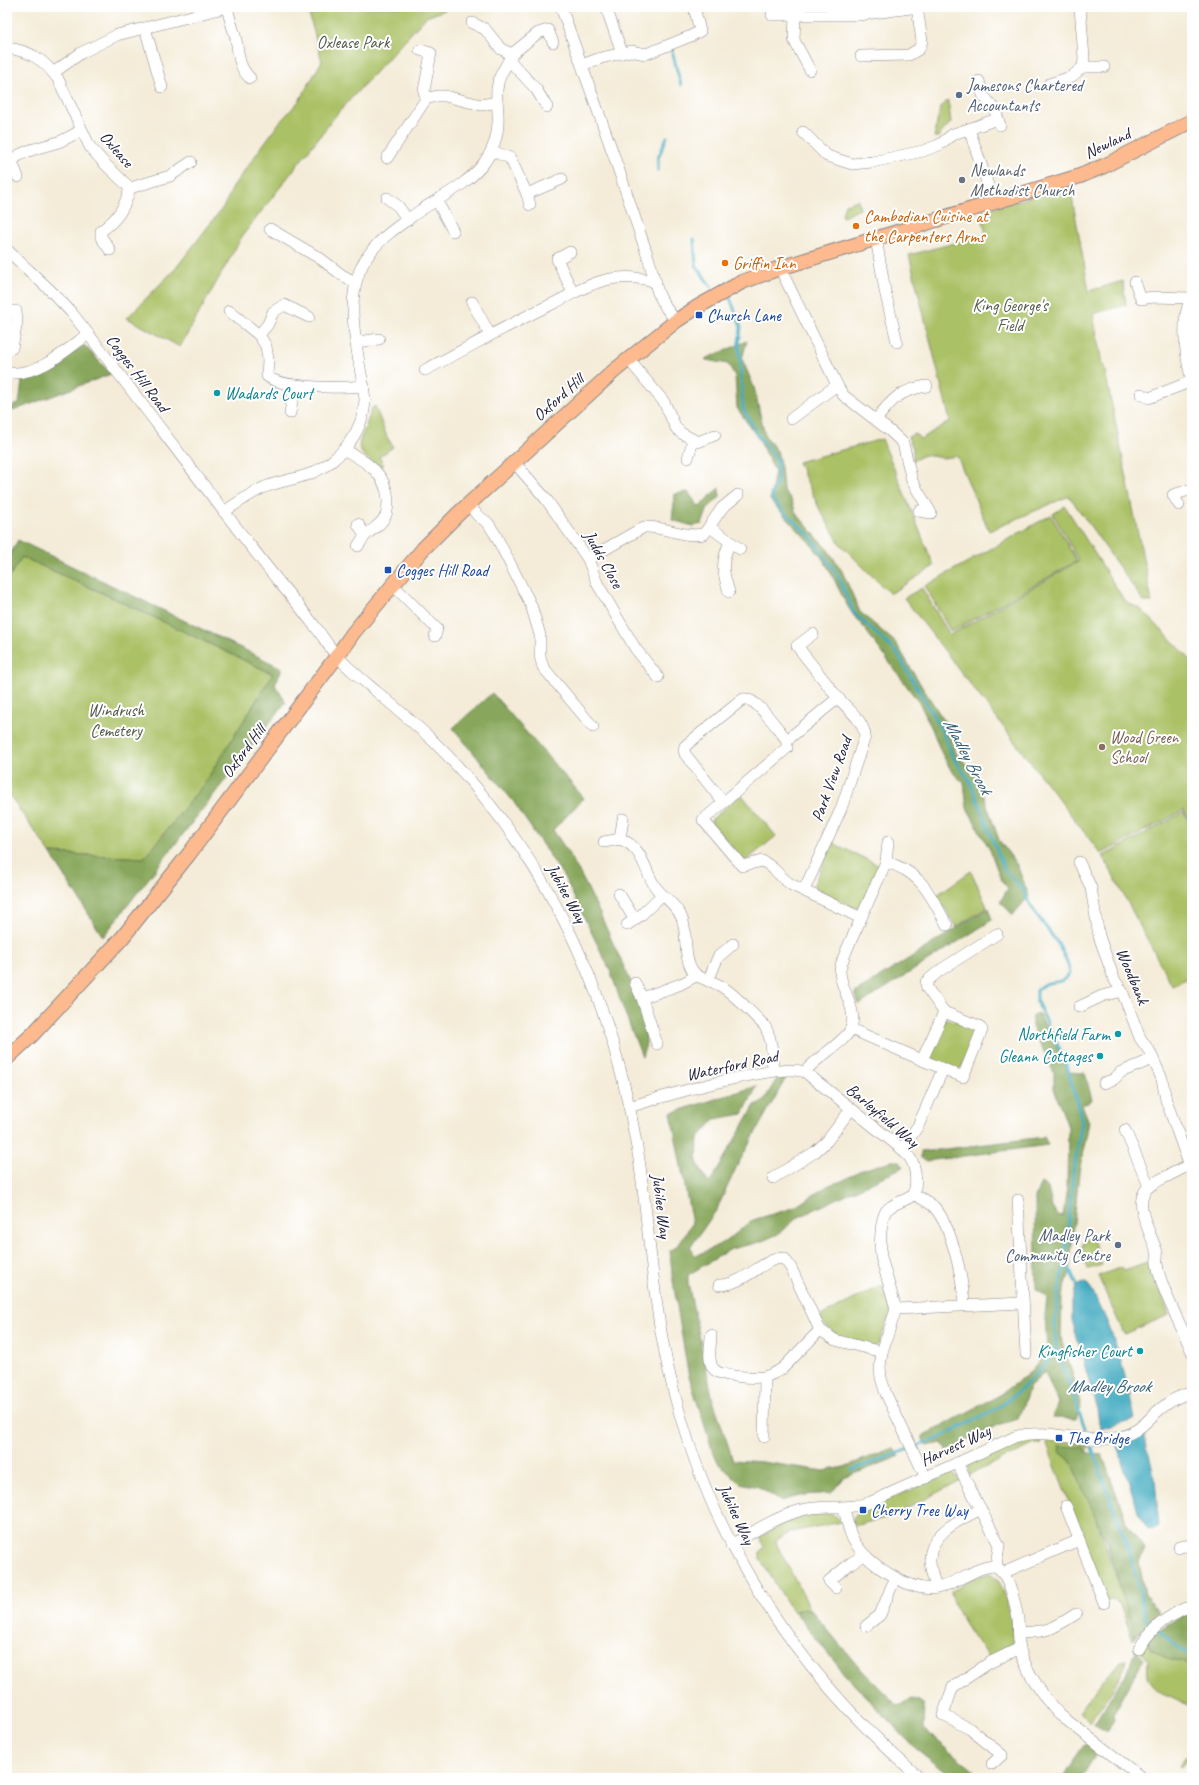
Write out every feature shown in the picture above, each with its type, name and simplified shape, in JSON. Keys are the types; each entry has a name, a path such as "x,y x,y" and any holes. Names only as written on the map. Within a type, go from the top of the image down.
{"main road":[{"name":"Newland","path":"676,321 742,282 780,268 1080,176 1104,166 1192,121"},
{"name":"Oxford Hill","path":"7,1058 32,1035 122,938 189,854 353,633 423,549 514,462 614,371 676,321"}],"street":[{"path":"561,7 614,156 656,282 658,293 666,308 676,321"},
{"path":"582,65 601,58 631,51 646,54 691,36 700,31 694,7"},
{"path":"772,15 859,15 917,7 922,41 919,50 909,55 861,56"},
{"path":"1080,7 1084,58 1083,68"},
{"path":"53,72 81,53 104,40 117,35 227,8 240,64 244,72 250,78"},
{"path":"606,10 622,53"},
{"path":"795,15 794,40 810,70"},
{"path":"472,23 485,29 501,50 511,57 536,89 547,107"},
{"path":"145,28 162,87"},
{"path":"224,512 263,488 313,472 326,464 344,449 354,436 365,412 364,386 353,311 355,282 369,254 378,243 408,220 463,184 474,174 492,151 498,128 497,90 503,68 511,57 538,33 548,30 553,42"},
{"name":"Oxlease","path":"7,48 32,54 53,72 90,147 130,188"},
{"path":"420,50 431,53 424,91 426,99"},
{"path":"1049,84 1070,77 1083,68 1104,67"},
{"path":"803,132 827,156 852,164 872,162 923,151 939,145 953,134 998,122 995,110 983,95 979,81"},
{"path":"387,158 426,99 444,96 481,105 497,102"},
{"path":"969,129 994,203"},
{"name":"Oxlease","path":"18,177 12,162 15,158 36,148 60,141 81,130"},
{"path":"492,151 510,158 527,194 530,205"},
{"name":"Oxlease","path":"130,188 170,176 191,162"},
{"path":"527,194 562,179"},
{"name":"Oxlease","path":"110,250 101,236 102,230 112,224 120,214 130,188"},
{"path":"387,198 398,206 408,220"},
{"path":"437,201 453,231"},
{"path":"270,229 321,259 342,275 355,282"},
{"path":"876,238 885,291 897,342"},
{"name":"Cogges Hill Road","path":"7,250 51,291 88,334 224,512 337,656"},
{"path":"570,252 557,258 573,294"},
{"path":"780,268 843,395 903,443 912,481 931,513 918,511"},
{"path":"425,370 585,287 604,281 641,277 656,282"},
{"path":"1135,282 1141,299 1153,297 1192,297 1186,309 1186,348 1192,380 1147,400"},
{"path":"472,302 490,335"},
{"path":"259,335 268,324 273,312 284,305 309,317"},
{"path":"7,311 16,311 17,316 12,348"},
{"path":"229,311 259,335 266,346 268,360 267,376 270,379 295,384 339,388 364,386"},
{"path":"7,373 27,372 36,369 66,351 88,334"},
{"path":"357,342 380,339"},
{"path":"629,360 664,402 676,428 681,433 698,442 715,435"},
{"path":"290,414 295,384"},
{"path":"792,419 837,385"},
{"path":"876,420 885,408 901,394 910,389 927,386"},
{"path":"688,458 693,440"},
{"path":"344,449 380,475 387,488 388,505 386,515 380,524 365,535 358,546"},
{"name":"Judds Close","path":"514,462 546,499 588,560 597,583 635,648 658,677"},
{"path":"1178,505 1173,495 1192,489"},
{"path":"588,560 644,527 654,526 676,534 693,536 704,534 722,508 738,495"},
{"path":"469,504 477,515 488,523 495,534 531,605 540,635 540,656 543,667 593,727"},
{"path":"358,524 365,535"},
{"path":"710,527 740,549"},
{"path":"729,592 722,572 724,556 730,542"},
{"path":"393,585 437,629 435,636"},
{"name":"Park View Road","path":"804,890 840,809 865,736 865,731 860,723 794,648 813,634"},
{"name":"Jubilee Way","path":"337,656 441,749 489,805 527,858 559,911 592,982 612,1038 629,1107 639,1159 658,1313 670,1374 679,1411 699,1472 711,1501 756,1590 779,1625 808,1664 861,1724 920,1778"},
{"path":"723,802 685,754 684,750 686,746 743,698 747,698 755,702 787,740 787,748 703,820 742,866 762,861 772,867 781,878 862,918"},
{"path":"787,740 838,698"},
{"path":"620,839 623,819"},
{"path":"604,842 620,839 627,841 637,850 652,880 662,895 672,904 681,917 687,959 696,976 726,989 764,1025 772,1044 773,1071"},
{"path":"805,1072 810,1065 846,1036 851,1029 853,1020 852,1013 841,983 840,970 886,862 888,842"},
{"path":"886,862 902,868 916,876 947,925"},
{"name":"Woodbank","path":"1079,862 1090,888 1099,936 1114,979 1122,991 1140,1038 1153,1059 1162,1079 1166,1100 1189,1164 1183,1169 1149,1186"},
{"path":"619,894 631,922 662,895"},
{"path":"851,1029 963,1077 982,1030 979,1026 944,1012 927,988 926,982 939,970 997,934"},
{"path":"708,981 718,958 733,944"},
{"path":"642,998 681,984 696,976"},
{"path":"635,984 642,998 658,1044"},
{"path":"1079,1007 1102,996 1122,991"},
{"path":"922,1060 944,1012"},
{"path":"1104,1083 1114,1078 1121,1072 1153,1059"},
{"path":"902,1149 918,1126 943,1069"},
{"name":"Waterford Road","path":"629,1107 710,1085 773,1071 792,1070 805,1072"},
{"name":"Barleyfield Way","path":"805,1072 902,1149 910,1158 915,1182 913,1194"},
{"path":"773,1178 815,1152 827,1141 851,1109"},
{"path":"1125,1130 1149,1186 1141,1199 1142,1210 1157,1254 1156,1263 1166,1292 1192,1352"},
{"path":"926,1478 914,1456 886,1394 880,1367 882,1352 896,1310 881,1249 884,1217 890,1207 913,1194 934,1208 947,1231 961,1272 964,1305"},
{"path":"1018,1200 1026,1354"},
{"path":"719,1285 730,1285 749,1276 777,1258 784,1258 791,1268 820,1330 835,1340 882,1352"},
{"path":"896,1310 964,1305 1023,1303"},
{"path":"711,1335 710,1362 714,1371 721,1374 765,1377 776,1373 783,1368 820,1330"},
{"path":"764,1437 765,1377"},
{"name":"Harvest Way","path":"732,1545 791,1513 814,1508 844,1508 862,1506 926,1478 1005,1440 1025,1434 1098,1439 1123,1436 1132,1433 1144,1425 1169,1402 1192,1392"},
{"path":"957,1463 999,1545 1000,1570 1015,1606 1020,1648 1031,1675 1054,1710 1128,1769 1142,1778"},
{"path":"1066,1506 1104,1603"},
{"path":"844,1508 851,1535 864,1555 878,1567 895,1578 920,1587 936,1588 946,1586 985,1568 1000,1570 1079,1540"},
{"path":"936,1588 930,1560 932,1547 940,1535 953,1525 981,1509"},
{"path":"1179,1547 1192,1545"},
{"path":"836,1588 829,1581 851,1562 864,1555"},
{"path":"866,1626 880,1615 895,1578"},
{"path":"1139,1649 1150,1631 1158,1625 1186,1608 1192,1610"},
{"path":"1019,1632 1041,1632 1053,1628 1076,1614"},
{"path":"992,1764 1002,1755 970,1729 943,1715 954,1687 989,1663 1020,1648"}],"green space":[{"name":"Oxlease Park","path":"307,7 448,7 445,10 426,17 337,114 243,235 180,347 127,318 176,268 224,206 234,185 279,123 299,101 322,61"},
{"path":"948,100 951,122 938,137 934,137 940,108"},
{"name":"King George's Field","path":"1070,186 1089,291 1123,281 1126,305 1093,314 1102,364 1104,366 1152,602 1144,602 1069,496 989,531 957,456 943,458 924,455 913,461 913,448 908,437 915,434 921,439 950,421 909,255 986,235 981,211"},
{"path":"858,200 860,209 843,217 842,214 845,204"},
{"path":"747,341 742,359 754,387 765,436 777,451 781,467 783,490 791,499 796,513 828,550 842,571 860,612 896,643 947,725 956,753 977,776 999,840 1017,865 1029,896 1013,915 1000,902 1008,888 1001,880 990,850 967,808 964,783 952,772 941,752 920,704 854,616 826,563 770,500 775,471 760,441 737,408 735,376 728,364 705,359"},
{"path":"84,345 111,374 7,413 7,407 19,404 22,381 56,365"},
{"path":"375,406 387,437 393,447 379,457 384,465 381,466 377,466 367,458 360,450 359,446 372,408"},
{"path":"882,439 934,566 890,594 840,544 820,510 798,462"},
{"path":"719,488 720,497 708,508 702,524 693,526 672,520 675,494 688,492 699,507"},
{"name":"Wood Green School","path":"1065,506 1124,600 1143,611 1192,661 1192,824 1184,810 1101,854 904,598 922,588 950,635 1079,561 1053,514"},
{"path":"1051,515 1077,561 951,632 925,586"},
{"path":"18,540 282,668 275,685 286,702 103,937 50,853 144,858 204,784 273,674 111,597 22,557 7,580 7,560"},
{"name":"Windrush Cemetery","path":"11,552 111,597 273,674 204,784 144,858 50,853 7,792 7,560"},
{"path":"492,693 584,798 553,830 586,884 629,977 643,1016 646,1044 642,1057 610,970 564,877 513,801 453,728"},
{"path":"741,794 776,836 744,861 711,822 712,819"},
{"path":"1184,812 1192,828 1192,976 1172,986 1103,856"},
{"path":"833,843 880,866 861,906 855,908 814,888 814,884"},
{"path":"971,871 987,907 956,927 937,895"},
{"path":"988,908 992,920 859,1005 855,993"},
{"path":"1039,1014 1065,1063 1068,1072 1085,1073 1092,1100 1082,1105 1089,1122 1079,1172 1069,1275 1062,1296 1061,1338 1076,1385 1081,1407 1076,1419 1052,1418 1058,1403 1045,1372 1030,1386 1018,1419 1000,1424 947,1451 942,1443 926,1446 922,1436 1000,1395 1027,1375 1047,1352 1045,1315 1047,1298 1036,1288 1035,1197 1041,1183 1048,1188 1052,1206 1057,1215 1063,1216 1067,1187 1068,1127 1054,1089 1054,1073 1032,1027 1032,1016"},
{"path":"946,1018 975,1028 978,1032 962,1067 957,1070 928,1058"},
{"path":"779,1075 787,1076 737,1166 717,1209 690,1248 696,1256 726,1241 753,1220 793,1208 829,1185 842,1181 859,1171 891,1161 900,1161 903,1167 797,1218 778,1234 760,1242 731,1249 688,1275 688,1283 713,1400 733,1460 762,1462 824,1471 844,1467 893,1448 900,1456 844,1478 831,1493 804,1495 780,1501 759,1487 740,1483 719,1464 712,1449 688,1373 672,1275 670,1250 676,1247 692,1224 671,1113 757,1086 743,1114 715,1119 698,1138 697,1162 709,1184 755,1105 763,1102"},
{"path":"1044,1137 1048,1145 926,1161 921,1158 921,1152"},
{"path":"1092,1236 1102,1265 1088,1269 1079,1257 1084,1240"},
{"path":"1150,1261 1169,1315 1124,1334 1098,1276 1122,1267 1124,1270"},
{"path":"883,1285 892,1308 879,1344 874,1347 843,1338 830,1330 818,1317"},
{"path":"1031,1437 1042,1438 1041,1444 1035,1444 969,1475 969,1464 1008,1443"},
{"path":"1048,1440 1090,1444 1087,1449 1087,1453 1061,1453 1070,1460 1089,1499 1128,1610 1135,1638 1133,1640 1120,1604 1113,1600 1107,1602 1047,1445"},
{"path":"1059,1446 1084,1447 1087,1453 1102,1454 1128,1526 1145,1549 1139,1562 1145,1595 1159,1612 1135,1638 1107,1543 1070,1460 1061,1453"},
{"path":"951,1473 961,1480 893,1516 853,1526 853,1518 858,1512"},
{"path":"832,1513 841,1522 791,1532 776,1540 777,1545 811,1610 803,1608 793,1612 760,1559 760,1552 764,1547 760,1537 789,1520 802,1515"},
{"path":"989,1573 995,1577 1000,1584 1008,1604 1014,1644 1013,1646 989,1658 960,1616 952,1598 951,1591 971,1579"},
{"path":"803,1608 811,1610 856,1664 898,1706 908,1700 914,1699 924,1705 923,1729 983,1778 954,1778 914,1747 845,1675 795,1612"},
{"path":"1192,1610 1192,1707 1166,1695 1150,1682 1148,1676 1148,1660 1140,1651 1144,1639"},
{"path":"1185,1613 1192,1619 1192,1666 1184,1662 1167,1658 1157,1653 1150,1649 1148,1642 1151,1635"},
{"path":"1136,1651 1144,1659 1113,1715 1114,1720 1106,1732 1095,1724 1132,1662"},
{"path":"1127,1660 1113,1689 1090,1723 1079,1712 1108,1673 1121,1661"},
{"path":"1087,1741 1098,1751 1081,1778 1063,1778 1068,1768"},
{"path":"1192,1751 1192,1764 1186,1760 1182,1767 1180,1766 1184,1758"}],"water":[{"name":"Madley Brook","path":"1087,1283 1104,1315 1117,1349 1135,1419 1100,1429 1097,1410 1072,1320 1072,1301 1077,1284"},
{"name":"Madley Brook","path":"1144,1434 1155,1479 1159,1527 1154,1530 1148,1529 1140,1517 1116,1443"}],"waterway":[{"name":"Madley Brook","path":"671,47 681,85"},
{"name":"Madley Brook","path":"658,170 658,158 667,137"},
{"name":"Madley Brook","path":"694,239 696,265 711,287"},
{"name":"Madley Brook","path":"730,298 741,327 739,343 743,409 758,435 777,460 777,483 771,494 774,502 810,536 837,574 854,613 897,653 941,729 953,757 970,781 1005,871 1021,887 1034,911 1059,945 1068,964 1070,974 1060,981 1045,984 1037,989 1037,1002 1066,1062 1082,1122 1073,1174 1065,1262 1077,1284"},
{"path":"852,1470 939,1438 999,1407 1019,1391 1046,1364 1056,1348 1055,1326 1058,1295 1065,1262"},
{"name":"Madley Brook","path":"1056,1348 1085,1428"},
{"name":"Madley Brook","path":"1091,1445 1132,1559 1146,1620 1150,1623"},
{"name":"Madley Brook","path":"1157,1629 1181,1650 1192,1655"}],"place":[{"name":"Jamesons Chartered Accountants","path":"959,95"},
{"name":"Newlands Methodist Church","path":"962,180"},
{"name":"Cambodian Cuisine at the Carpenters Arms","path":"856,226"},
{"name":"Griffin Inn","path":"725,263"},
{"name":"Church Lane","path":"699,315"},
{"name":"Wadards Court","path":"217,393"},
{"name":"Cogges Hill Road","path":"388,570"},
{"name":"Wood Green School","path":"1102,747"},
{"name":"Northfield Farm","path":"1118,1034"},
{"name":"Gleann Cottages","path":"1100,1056"},
{"name":"Madley Park Community Centre","path":"1118,1245"},
{"name":"Kingfisher Court","path":"1140,1351"},
{"name":"The Bridge","path":"1059,1438"},
{"name":"Cherry Tree Way","path":"863,1510"}]}
